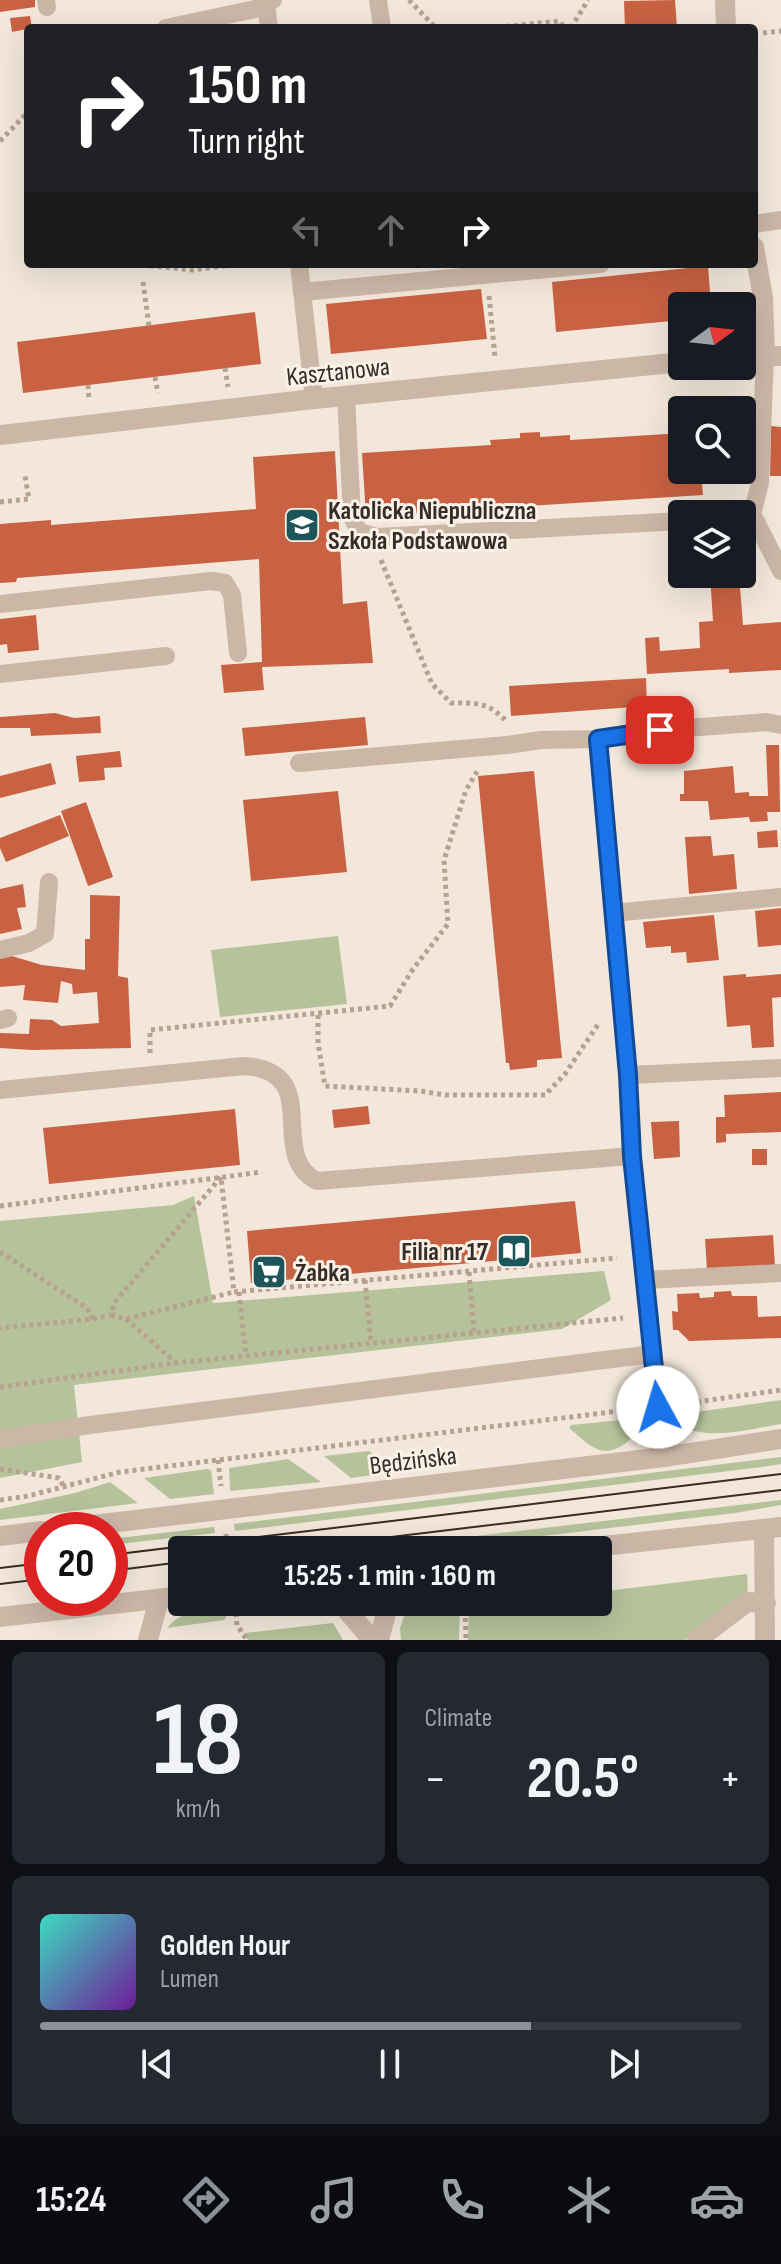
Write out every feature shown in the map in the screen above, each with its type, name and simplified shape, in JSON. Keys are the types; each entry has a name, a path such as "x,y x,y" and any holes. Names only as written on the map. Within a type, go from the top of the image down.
{"street":[{"path":"725,0 726,24"},
{"path":"758,268 773,356"},
{"name":"Kasztanowa","path":"0,435 668,363"},
{"name":"Będzińska","path":"128,1521 664,1457 781,1439"},
{"path":"612,1545 772,1528 765,1640"},
{"path":"0,1536 24,1533"},
{"path":"0,1617 168,1598"},
{"path":"148,1640 159,1599"},
{"path":"697,1640 747,1602 766,1603"},
{"path":"352,1616 372,1640"},
{"path":"379,1640 385,1616"}],"lane":[{"path":"378,0 381,24"},
{"path":"185,24 255,9 270,1"},
{"path":"269,24 270,1"},
{"path":"758,223 781,220"},
{"path":"299,268 314,399"},
{"path":"302,292 411,274 487,276 563,268"},
{"path":"753,500 760,483 773,356"},
{"path":"346,396 352,517 359,532 377,537 668,522"},
{"path":"756,530 781,571"},
{"path":"0,604 211,581 225,583 232,595 238,653"},
{"path":"0,674 166,656"},
{"path":"299,763 541,740 598,739 634,732 766,722 781,725"},
{"path":"598,739 628,1075 632,1156 664,1457"},
{"path":"0,950 29,943 45,934 49,882"},
{"path":"613,913 781,897"},
{"path":"0,1090 244,1066 263,1067 277,1074 286,1085 291,1102 296,1157 304,1174 317,1181 632,1156"},
{"path":"628,1075 781,1068"},
{"path":"645,1280 781,1273"},
{"path":"0,1439 652,1354"}],"path":[{"path":"409,0 432,24"},
{"path":"573,24 588,0"},
{"path":"530,24 560,21 562,24"},
{"path":"763,33 781,31"},
{"path":"0,141 24,116"},
{"path":"173,268 208,268"},
{"path":"487,276 495,362"},
{"path":"143,282 149,326"},
{"path":"225,368 227,380"},
{"path":"155,377 157,386"},
{"path":"88,385 89,395"},
{"path":"0,502 29,499 25,476"},
{"path":"150,1062 150,1030 390,1006 413,969 448,924 444,860 475,771 507,768 508,723 498,712 480,703 451,703 432,684 383,568 377,537"},
{"path":"318,1014 318,1043 325,1086 460,1096 545,1095 565,1074 599,1023"},
{"path":"0,1206 262,1172"},
{"path":"221,1177 246,1355"},
{"path":"111,1315 114,1303 221,1177"},
{"path":"0,1252 87,1308 93,1319"},
{"path":"126,1319 236,1292 617,1258"},
{"path":"469,1272 474,1333"},
{"path":"365,1280 371,1343"},
{"path":"0,1328 111,1315 126,1319 175,1363"},
{"path":"0,1387 246,1355 623,1318"},
{"path":"0,1500 120,1472 781,1390"},
{"path":"218,1460 222,1494"},
{"path":"0,1469 59,1478 64,1487"},
{"path":"225,1525 226,1536"},
{"path":"236,1616 237,1625 247,1640"},
{"path":"465,1616 466,1640"}],"green space":[{"path":"338,936 347,1004 220,1017 211,950"},
{"path":"194,1196 213,1303 604,1271 611,1300 562,1329 74,1385 82,1462 0,1478 0,1221 173,1205"},
{"path":"781,1400 781,1424 739,1431 707,1433 693,1430 682,1425 674,1415"},
{"path":"642,1418 636,1432 625,1444 603,1451 569,1428 571,1425"},
{"path":"369,1451 394,1472 351,1478 324,1456"},
{"path":"781,1457 781,1464 762,1467 235,1531 234,1524"},
{"path":"288,1459 321,1482 230,1491 229,1468"},
{"path":"211,1470 214,1494 170,1499 144,1478"},
{"path":"110,1482 138,1503 65,1512 24,1512 24,1517 0,1520 0,1509"},
{"path":"781,1500 781,1505 735,1513 543,1536 476,1536"},
{"path":"214,1527 215,1533 128,1543 128,1537"},
{"path":"747,1574 748,1596 685,1640 468,1640 469,1616 612,1616 612,1590"},
{"path":"227,1616 224,1620 167,1628 180,1617"},
{"path":"404,1616 460,1616 459,1640 401,1640 400,1628"},
{"path":"333,1623 343,1640 248,1640 244,1633"}],"building":[{"path":"0,0 35,0 35,7 0,12"},
{"path":"675,0 677,24 625,24 624,1"},
{"path":"30,16 31,24 24,24 24,30 12,32 10,18"},
{"path":"708,268 710,292 668,292 668,321 556,332 552,282"},
{"path":"481,289 487,339 331,354 326,304"},
{"path":"255,312 261,364 23,393 17,342"},
{"path":"771,426 781,427 781,476 770,476"},
{"path":"540,432 540,437 570,435 570,440 668,434 668,484 702,484 703,495 366,516 362,453 491,445 490,440 520,438 520,433"},
{"path":"335,451 343,604 367,601 373,663 262,667 264,690 224,693 221,665 262,662 259,559 17,578 16,582 0,583 0,524 51,520 51,525 256,509 253,457"},
{"path":"711,588 740,588 743,625 781,622 781,670 729,673 729,669 647,674 645,638 659,637 660,651 700,648 699,622 713,621"},
{"path":"36,615 39,650 8,653 7,644 0,645 0,619"},
{"path":"646,678 647,706 511,716 509,686"},
{"path":"55,713 74,718 100,716 101,733 31,736 30,728 0,728 0,717"},
{"path":"365,717 368,745 245,756 242,728"},
{"path":"766,745 779,745 780,812 767,812 768,821 750,822 749,817 710,820 708,801 680,801 680,794 684,794 684,771 733,766 735,793 768,796"},
{"path":"120,751 122,767 104,768 105,780 79,782 76,756"},
{"path":"51,763 56,784 0,798 0,776"},
{"path":"534,771 562,1058 537,1060 537,1067 510,1070 509,1063 506,1063 478,776"},
{"path":"338,791 347,872 251,881 243,800"},
{"path":"86,802 113,877 88,886 61,811"},
{"path":"60,815 69,836 6,862 0,848 0,838"},
{"path":"777,830 778,847 758,848 757,832"},
{"path":"711,836 713,856 734,854 737,889 689,894 685,837"},
{"path":"23,884 26,907 17,908 22,929 0,934 0,889"},
{"path":"90,895 120,896 118,976 128,978 131,1048 0,1048 0,1033 29,1034 30,1019 52,1020 61,1026 99,1023 97,992 73,994 72,984 61,981 58,1003 23,1000 25,985 0,987 0,955 5,954 42,965 85,970 85,939 90,939"},
{"path":"781,908 781,945 758,947 755,911"},
{"path":"714,915 719,960 687,963 686,952 671,953 671,946 646,948 643,922"},
{"path":"746,974 746,977 781,974 781,997 772,998 774,1047 752,1048 750,1025 727,1027 723,976"},
{"path":"781,1092 781,1132 726,1134 726,1142 716,1143 716,1117 725,1117 724,1095"},
{"path":"368,1106 370,1124 334,1128 332,1110"},
{"path":"235,1109 240,1165 49,1184 43,1128"},
{"path":"679,1121 680,1157 654,1159 651,1122"},
{"path":"752,1149 767,1149 767,1165 752,1165"},
{"path":"575,1201 581,1253 251,1283 247,1231"},
{"path":"773,1235 775,1266 707,1270 705,1239"},
{"path":"731,1291 732,1296 757,1296 758,1317 781,1316 781,1338 689,1341 678,1330 673,1330 672,1311 678,1312 677,1294 699,1293 700,1298 714,1297 714,1292"}],"tram line":[{"path":"128,1553 781,1474"},
{"path":"399,1536 781,1490"},
{"path":"128,1569 168,1564"},
{"path":"0,1568 24,1565"},
{"path":"0,1584 24,1581"}],"place":[{"name":"Katolicka Niepubliczna Szkoła Podstawowa","path":"302,525"},
{"name":"Filia nr 17","path":"514,1251"},
{"name":"Żabka","path":"269,1272"}],"route":[{"path":"658,1407 632,1156 628,1075 598,739 660,730"}]}
